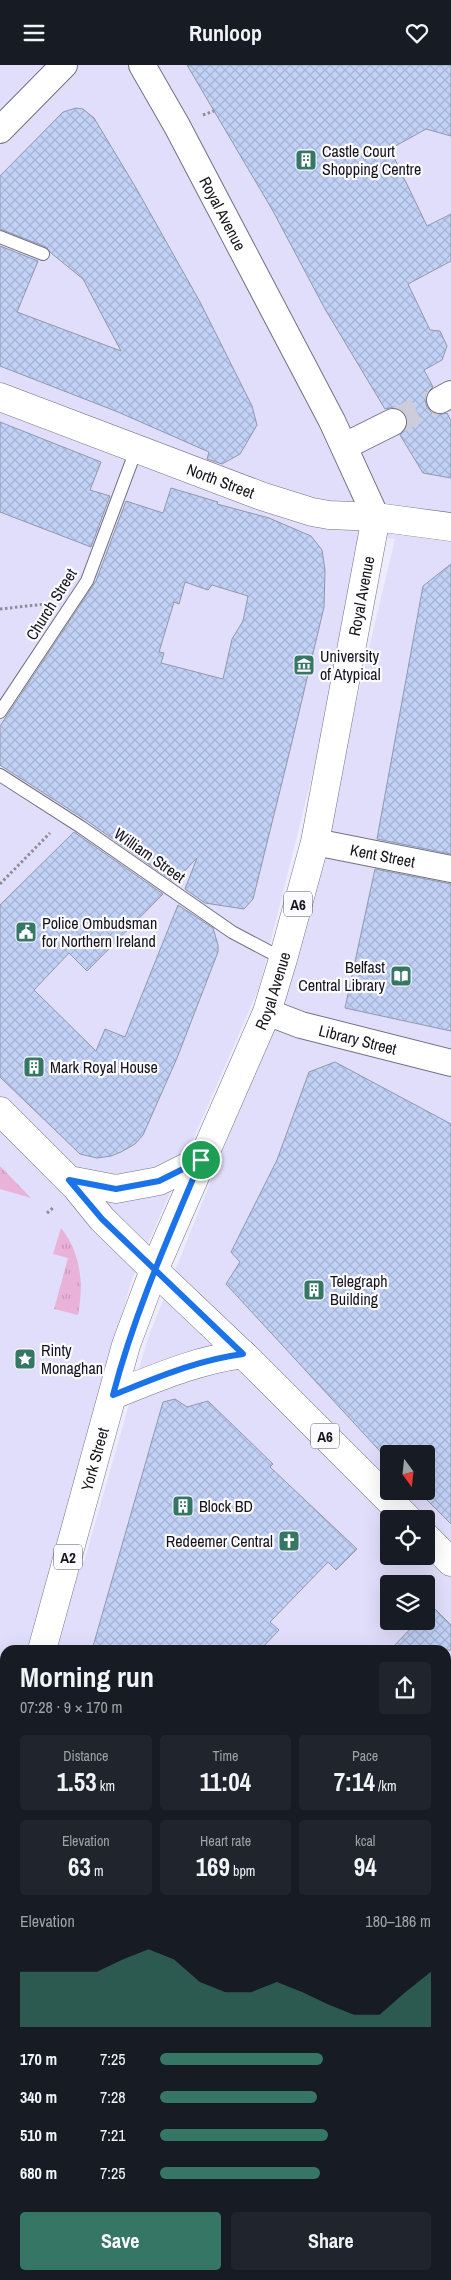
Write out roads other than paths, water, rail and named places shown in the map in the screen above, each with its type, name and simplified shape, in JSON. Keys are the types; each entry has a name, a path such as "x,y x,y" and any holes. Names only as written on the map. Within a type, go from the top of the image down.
{"main road":[{"name":"North Street","path":"0,397 136,450 261,496 312,512 376,517 451,527"},
{"name":"Royal Avenue","path":"154,1270 267,1012 283,959 315,842 376,517"},
{"path":"0,1111 69,1180 102,1219 154,1270"},
{"path":"69,1180 116,1189 159,1181 201,1160"},
{"name":"A6","path":"154,1270 243,1354 399,1510"},
{"name":"York Street","path":"43,1645 126,1345 154,1270"},
{"path":"113,1395 184,1367 219,1357 243,1354"},
{"path":"435,1546 451,1562"}],"street":[{"path":"0,130 64,65"},
{"name":"Royal Avenue","path":"142,65 177,127 345,446 376,517"},
{"path":"345,446 393,422"},
{"name":"Kent Street","path":"315,842 451,869"},
{"name":"Library Street","path":"267,1012 301,1025 441,1060"},
{"path":"441,1060 451,1084"}],"lane":[{"path":"0,237 43,254"},
{"name":"Church Street","path":"0,712 87,581 136,450"},
{"name":"William Street","path":"0,775 232,932 283,959"}],"tunnel":[{"path":"393,422 440,400"}],"place":[{"name":"Castle Court Shopping Centre","path":"306,160"},
{"name":"University of Atypical","path":"304,665"},
{"name":"Police Ombudsman for Northern Ireland","path":"26,932"},
{"name":"Belfast Central Library","path":"401,976"},
{"name":"Mark Royal House","path":"34,1067"},
{"name":"Telegraph Building","path":"314,1290"},
{"name":"Rinty Monaghan","path":"25,1359"},
{"name":"Block BD","path":"183,1506"},
{"name":"Redeemer Central","path":"289,1541"}]}
